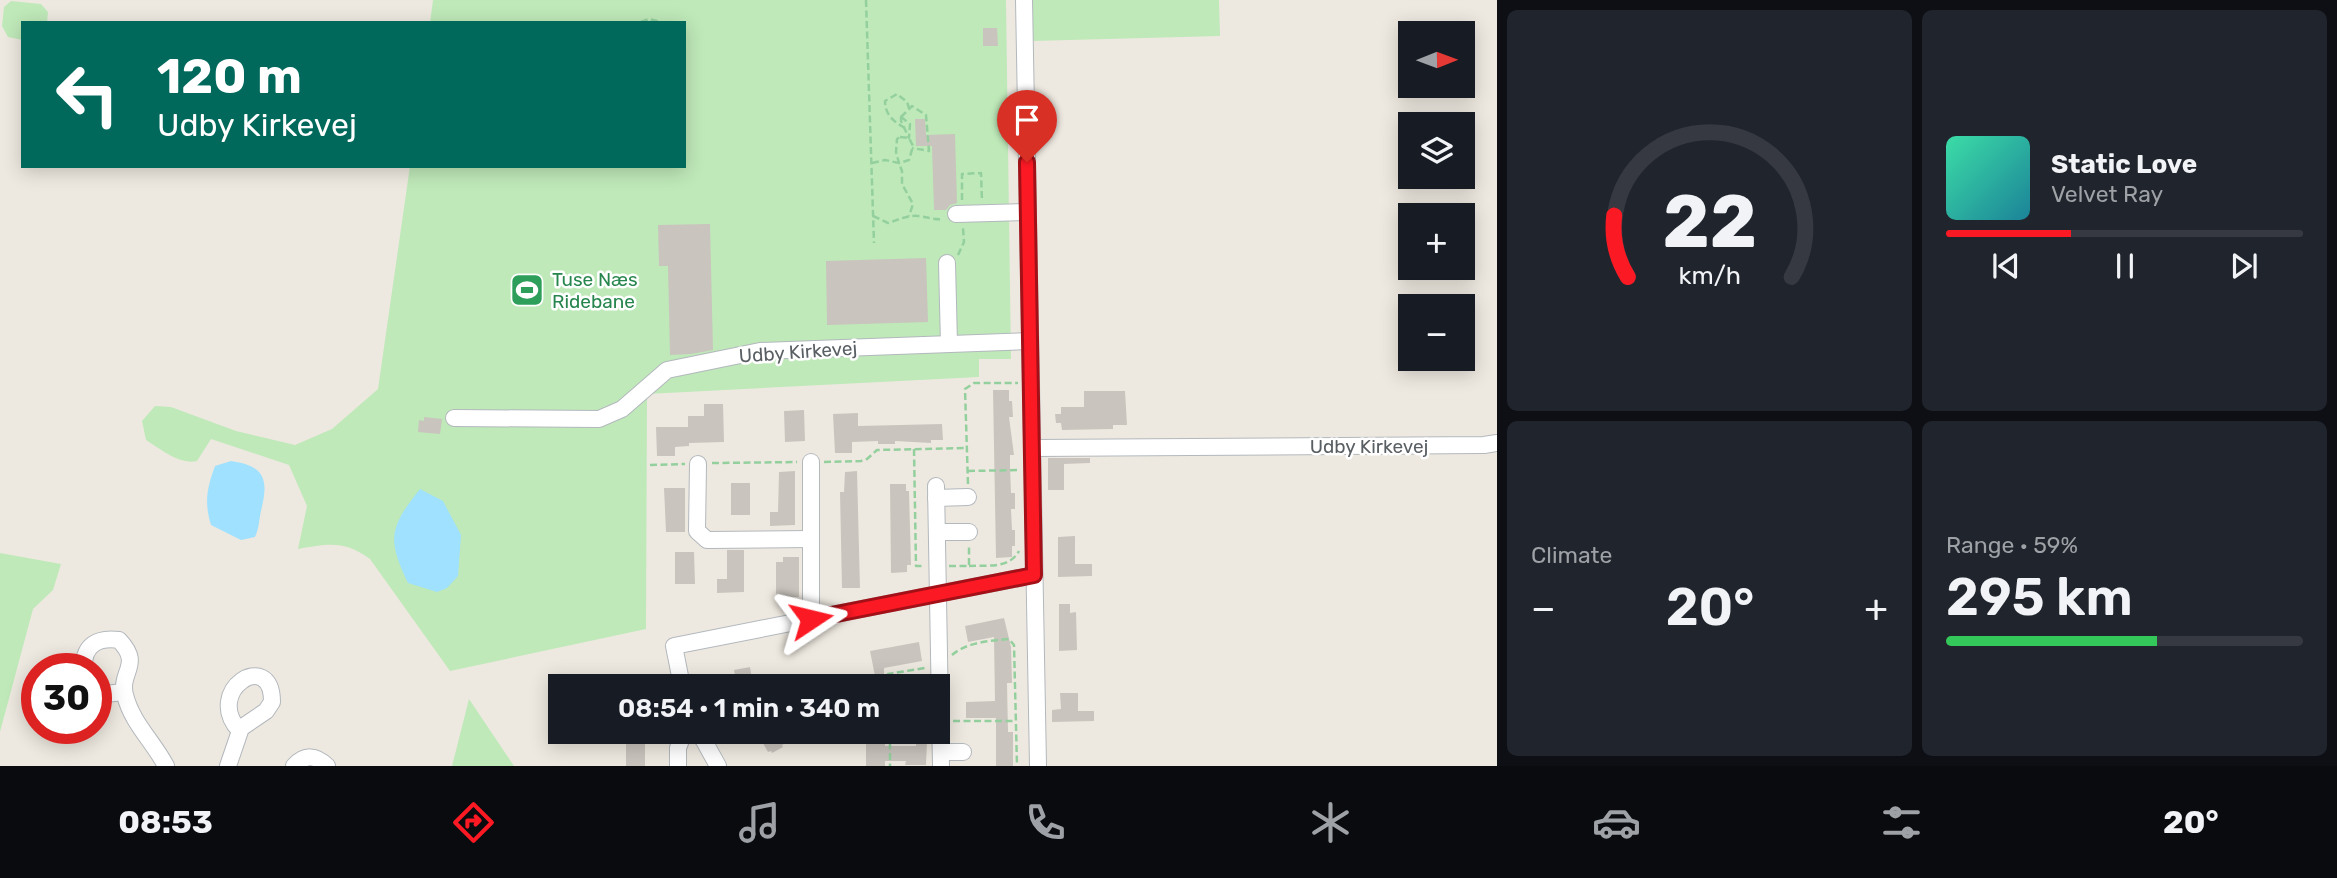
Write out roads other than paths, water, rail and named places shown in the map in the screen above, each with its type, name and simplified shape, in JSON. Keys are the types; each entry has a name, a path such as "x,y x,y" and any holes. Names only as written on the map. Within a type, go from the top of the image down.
{"street":[{"path":"1024,0 1038,766"},
{"path":"956,214 1027,212"},
{"path":"947,263 949,344"},
{"name":"Udby Kirkevej","path":"454,418 599,419 622,409 667,370 760,351 1030,341"},
{"name":"Udby Kirkevej","path":"1032,448 1497,443"},
{"path":"811,462 811,619"},
{"path":"698,464 697,531 707,540 811,539"},
{"path":"950,755 945,660 937,596 936,492 968,497"},
{"path":"937,532 969,531"},
{"path":"680,674 674,646 1034,575"},
{"path":"86,653 95,641 106,638 119,640 128,649 131,664 124,692 140,729 166,766"},
{"path":"112,693 124,692"},
{"path":"228,766 240,731"},
{"path":"678,766 680,744"},
{"path":"706,744 718,766"},
{"path":"294,766 302,758 310,757 320,759 327,766"}],"water":[{"path":"231,461 251,466 258,471 264,482 255,537 241,540 211,525 207,502 212,474 215,466"},
{"path":"420,489 443,501 461,535 458,576 447,588 437,592 408,583 394,544 397,524"}],"place":[{"name":"Tuse Næs Ridebane","path":"527,290"}]}
